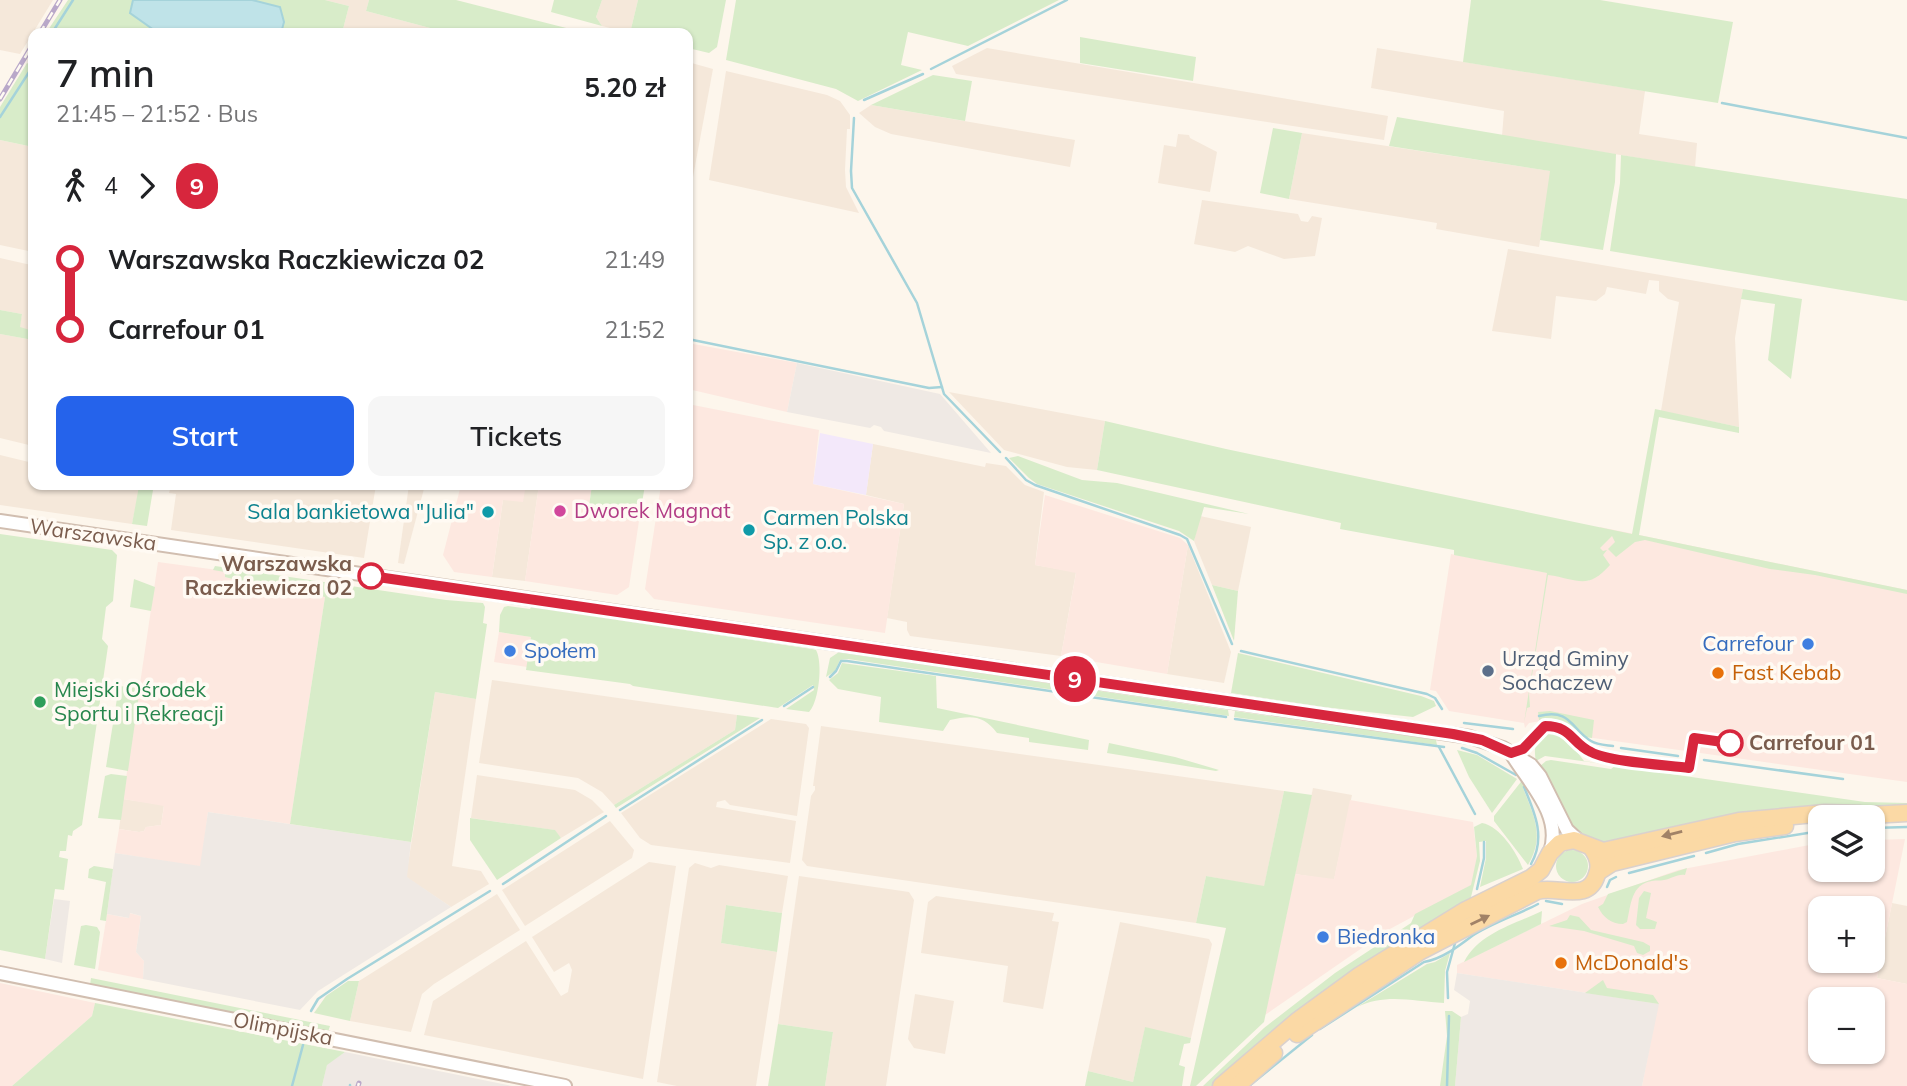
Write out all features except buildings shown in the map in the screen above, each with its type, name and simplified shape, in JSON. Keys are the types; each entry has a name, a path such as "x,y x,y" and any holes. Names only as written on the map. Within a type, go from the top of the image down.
{"main road":[{"path":"1885,814 1907,813"},
{"path":"1221,1086 1326,999 1464,911 1531,878 1555,847 1567,841 1609,850 1739,821 1808,815"},
{"path":"1598,872 1612,863 1735,834 1808,823"},
{"path":"1237,1086 1307,1027 1419,951 1537,891 1547,888 1572,893 1583,891 1592,884 1598,872 1598,859 1585,844"},
{"path":"1549,857 1551,881 1561,890"}],"street":[{"name":"Warszawska","path":"0,521 1482,740 1523,758 1534,767 1567,830 1585,844"},
{"path":"1511,753 1536,790 1548,814 1553,835 1549,857"},
{"name":"Olimpijska","path":"0,973 565,1086"}],"shaded area":[{"path":"0,0 53,0 36,28 28,28 28,41 20,54 0,50"},
{"path":"325,0 369,0 366,11 430,28 343,28 349,6"},
{"path":"602,0 638,0 631,28 602,26 596,17"},
{"path":"987,48 1388,116 1384,140 956,74 952,66"},
{"path":"1377,48 1645,91 1639,134 1697,143 1695,167 1502,136 1504,111 1371,88"},
{"path":"693,63 713,69 693,177"},
{"path":"726,71 827,95 840,101 850,115 850,129 847,129 846,187 859,213 709,180"},
{"path":"871,105 1075,140 1070,167 891,134 875,127 859,113"},
{"path":"1302,133 1551,171 1539,247 1436,229 1437,223 1289,199"},
{"path":"1178,134 1189,135 1217,152 1210,192 1158,183 1164,145 1176,147"},
{"path":"0,140 28,146 28,251 0,245"},
{"path":"1202,200 1298,214 1301,221 1308,222 1312,216 1322,218 1315,256 1284,259 1248,246 1235,252 1194,244"},
{"path":"1508,249 1743,289 1735,338 1739,427 1661,411 1679,302 1668,299 1659,291 1659,281 1649,280 1646,294 1607,287 1605,294 1596,301 1556,296 1551,339 1492,331"},
{"path":"0,258 28,264 28,330 19,328 22,314 0,310"},
{"path":"0,334 28,339 28,445 0,438"},
{"path":"693,344 797,363 787,412 693,390"},
{"path":"797,363 940,394 991,453 884,431 874,425 870,428 787,412"},
{"path":"949,392 1105,421 1097,470 1067,467 1004,450"},
{"path":"693,405 819,430 813,484 904,504 885,633 654,599 645,589 660,490 693,490"},
{"path":"820,433 873,444 866,495 813,484"},
{"path":"873,444 985,467 986,463 1006,466 1025,485 1044,492 1035,565 1076,572 1061,656 910,636 907,622 887,618 904,504 866,495"},
{"path":"0,455 28,462 28,490 139,490 132,524 0,505"},
{"path":"170,490 375,490 364,558 171,530 176,494 169,493"},
{"path":"408,490 424,490 404,564 398,563"},
{"path":"460,490 525,490 523,502 503,500 492,577 454,572 443,555"},
{"path":"514,490 538,490 525,581 492,577 503,500"},
{"path":"538,490 591,490 588,513 639,521 629,587 617,595 525,581"},
{"path":"1045,495 1180,538 1188,545 1167,674 1061,656 1076,573 1035,565"},
{"path":"1200,516 1251,527 1238,591 1212,585 1194,541"},
{"path":"1600,527 1907,590 1907,782 1579,736 1566,724 1553,719 1529,723 1525,728 1524,723 1449,711 1436,691 1430,690 1451,554 1589,581"},
{"path":"1188,545 1231,652 1224,683 1167,674"},
{"path":"158,562 225,571 225,577 259,586 325,597 290,824 208,812 201,867 115,853 119,829 139,832 146,827 161,825 164,806 123,799"},
{"path":"499,632 531,637 527,667 494,662"},
{"path":"492,680 737,715 735,730 614,805 602,792 578,778 479,763"},
{"path":"435,692 476,699 452,866 481,871 489,884 451,907 406,877"},
{"path":"771,719 806,724 809,728 797,816 730,805 725,800 717,802 716,807 796,821 790,863 651,845 640,838 621,813"},
{"path":"821,726 1284,791 1264,887 1206,876 1196,923 807,866 802,860 811,796 815,790 813,786"},
{"path":"477,775 575,790 592,800 604,812 561,838 554,830 471,818"},
{"path":"1313,788 1352,795 1334,880 1295,874"},
{"path":"123,799 164,805 161,825 146,827 139,832 119,829"},
{"path":"1350,800 1473,822 1477,856 1472,885 1388,930 1265,1015 1295,874 1334,879"},
{"path":"208,812 411,842 407,877 451,907 318,991 300,1010 143,979 144,961 136,952 141,916 130,913 129,918 107,914 115,853 200,866"},
{"path":"610,821 634,850 632,858 525,926 502,890"},
{"path":"1905,839 1885,938 1885,896 1808,896 1808,973 1878,973 1877,978 1907,984 1907,1086 1642,1086 1658,1004 1457,973 1457,965 1582,904 1678,870 1808,845 1808,882 1885,882 1885,840"},
{"path":"649,862 676,866 643,1079 424,1035 433,1001 526,941 561,996 568,992 572,970 569,963 554,972 532,937"},
{"path":"695,863 711,868 719,865 788,876 782,913 726,905 721,943 777,952 756,1086 677,1086 657,1082 689,868"},
{"path":"799,876 909,892 914,900 886,1086 825,1086 833,1032 778,1024"},
{"path":"497,894 520,930 422,994 411,1032 350,1021 359,981"},
{"path":"936,896 1054,913 1052,921 1059,922 1043,1009 1003,1002 1008,966 921,953 928,902"},
{"path":"54,899 70,901 62,963 45,959"},
{"path":"1892,903 1907,906 1907,984 1877,978 1878,973 1885,973 1885,938"},
{"path":"129,913 141,916 136,952 144,961 143,979 98,970 107,914 128,918"},
{"path":"1120,922 1209,939 1212,944 1191,1038 1145,1028 1133,1082 1088,1071"},
{"path":"1457,973 1659,1004 1642,1086 1455,1086 1461,1017 1468,1014 1470,1001 1454,990"},
{"path":"0,983 95,1003 92,1016 12,1086 0,1086"},
{"path":"915,994 954,1001 945,1054 914,1048 908,1039"},
{"path":"345,1052 512,1086 322,1086 327,1064"}],"green space":[{"path":"68,0 133,0 130,13 151,28 49,28"},
{"path":"252,0 325,0 349,6 343,28 282,28 284,21"},
{"path":"369,0 456,0 566,28 430,28 366,11"},
{"path":"554,0 602,0 596,17 602,26 551,12"},
{"path":"638,0 726,0 717,47 709,53 693,49 693,28 631,28"},
{"path":"736,0 1059,0 968,46 908,32 901,65 922,70 858,101 836,89 726,60"},
{"path":"1471,0 1600,0 1733,22 1718,103 1463,62"},
{"path":"1080,37 1196,57 1193,81 1080,63"},
{"path":"27,63 28,146 0,140 0,107"},
{"path":"933,75 972,81 965,121 871,105"},
{"path":"1397,117 1616,154 1615,182 1603,250 1540,240 1550,171 1389,146"},
{"path":"1273,128 1302,133 1289,199 1260,193"},
{"path":"1621,155 1907,199 1907,301 1610,251 1620,183"},
{"path":"1743,289 1802,299 1791,379 1768,360 1775,304 1741,299"},
{"path":"0,310 22,314 20,327 28,329 28,339 0,334"},
{"path":"1655,409 1739,427 1739,433 1659,417 1639,535 1907,590 1907,594 1815,575 1770,569 1645,540 1635,542 1616,557 1608,549 1615,542 1612,536 1600,548 1607,550 1603,555 1610,565 1595,578 1582,581 1548,575 1529,694 1530,707 1527,708 1524,723 1547,573 1454,555 1454,550 1340,529 1341,523 1097,470 1105,421 1632,534"},
{"path":"1018,456 1082,480 1117,483 1249,514 1204,507 1194,541 1179,531 1037,484 1009,458"},
{"path":"138,490 153,490 147,526 132,524"},
{"path":"591,490 644,490 639,521 588,513"},
{"name":"Miejski Ośrodek Sportu i Rekreacji","path":"0,534 112,550 117,555 113,601 106,607 102,639 108,646 82,825 73,831 72,836 68,835 66,851 60,851 59,857 68,859 64,890 55,889 45,959 0,950"},
{"path":"215,566 483,603 483,623 487,624 476,699 435,692 411,842 290,824 325,597 259,586 225,577 225,572 213,570"},
{"path":"134,579 155,587 151,611 130,607"},
{"path":"1212,585 1238,591 1234,641"},
{"path":"504,607 531,607 816,650 819,672 815,700 809,712 786,709 814,690 813,685 778,708 526,670 531,637 499,632 500,615"},
{"path":"839,652 1228,710 1229,716 848,659 840,660 835,671 826,677 830,658"},
{"path":"1238,653 1421,696 1434,701 1436,706 1413,717 1231,693"},
{"path":"842,663 936,676 937,708 1089,740 1088,750 1029,742 1029,738 997,733 977,718 950,720 943,731 879,722 881,697 838,689 829,680 838,673"},
{"path":"119,686 140,688 128,771 106,767"},
{"path":"1235,711 1436,740 1437,745 1234,717"},
{"path":"1550,711 1594,720 1592,738 1579,736 1561,722 1539,720 1538,712"},
{"path":"737,715 760,718 616,808 614,805 735,730"},
{"path":"1558,732 1565,736 1584,761 1611,765 1545,756 1536,761 1535,749 1538,740 1546,734"},
{"path":"1109,743 1175,757 1219,770 1107,753"},
{"path":"1457,750 1477,755 1517,779 1492,813 1469,777"},
{"path":"1546,761 1611,769 1615,766 1865,802 1907,805 1808,805 1808,814 1602,844 1572,829 1539,767"},
{"path":"105,776 127,776 121,820 98,818"},
{"path":"1524,778 1527,783 1523,788 1534,817 1537,836 1528,865 1494,821 1494,816"},
{"path":"1284,791 1312,795 1264,1022 1196,1086 1190,1086 1226,928 1196,923 1206,876 1264,886"},
{"path":"470,818 555,830 561,838 497,880 470,840"},
{"path":"1482,823 1501,835 1517,855 1523,869 1480,887 1486,858 1486,841 1479,842 1480,861 1470,901 1405,937 1346,975 1286,1020 1212,1086 1203,1086 1264,1028 1335,973 1411,923 1415,914 1471,885 1477,856 1474,827"},
{"path":"1572,850 1583,855 1588,866 1583,877 1572,882 1561,877 1556,866 1561,855"},
{"path":"94,866 113,869 106,921 100,920 106,882 88,878 89,869"},
{"path":"1687,868 1685,875 1640,886 1633,896 1627,922 1623,924 1608,919 1598,907 1603,904 1608,894"},
{"path":"1644,891 1651,893 1646,918 1657,922 1655,929 1640,929 1636,925 1639,898"},
{"path":"726,905 782,913 777,952 721,943"},
{"path":"1542,911 1541,924 1464,962 1488,937"},
{"path":"1570,915 1579,917 1591,930 1643,942 1650,946 1650,951 1643,955 1637,953 1634,946 1584,931 1549,926 1567,920"},
{"path":"81,926 97,927 100,932 95,969 74,965"},
{"path":"1450,953 1445,971 1444,1003 1389,999 1357,1007 1427,964"},
{"path":"91,978 330,1026 328,1032 90,985"},
{"path":"1603,980 1607,988 1653,995 1659,1004 1585,993"},
{"path":"348,981 359,981 350,1021 314,1013 326,996"},
{"path":"95,1003 345,1052 327,1065 322,1086 12,1086 92,1016"},
{"path":"1445,1011 1452,1011 1461,1017 1455,1086 1440,1086 1447,1036"},
{"path":"778,1024 833,1032 825,1086 768,1086"},
{"path":"1145,1027 1191,1038 1190,1043 1184,1044 1179,1065 1185,1067 1182,1086 1085,1086 1088,1071 1133,1082"}],"water":[{"path":"133,0 252,0 280,7 284,22 282,28 151,28 130,13"}],"waterway":[{"path":"55,28 73,0"},
{"path":"931,69 1067,0"},
{"path":"0,117 28,74"},
{"path":"864,100 923,74"},
{"path":"1722,103 1907,138"},
{"path":"854,118 852,188 917,303 944,394 1000,452"},
{"path":"693,340 929,388 942,387"},
{"path":"1006,458 1026,480 1035,485 1187,539 1232,644"},
{"path":"1241,651 1427,694 1435,698 1442,709"},
{"path":"830,677 841,661 847,661 1226,717"},
{"path":"784,706 813,687"},
{"path":"1539,716 1550,714 1564,717 1591,741 1613,746"},
{"path":"1235,719 1444,747"},
{"path":"620,810 762,720"},
{"path":"1464,723 1513,729"},
{"path":"1439,747 1475,814"},
{"path":"1462,748 1477,753 1516,775"},
{"path":"1621,748 1678,756"},
{"path":"1704,760 1843,779"},
{"path":"1524,787 1535,816 1538,835 1538,845 1531,864"},
{"path":"503,884 606,816"},
{"path":"1885,828 1907,827"},
{"path":"1706,853 1738,844 1808,833"},
{"path":"1477,889 1484,858 1484,842"},
{"path":"1629,873 1694,856"},
{"path":"1607,887 1610,880 1616,877"},
{"path":"311,1011 318,999 347,979 490,891"},
{"path":"1546,901 1562,904"},
{"path":"1320,1029 1424,962 1444,955 1480,931 1538,904"},
{"path":"1448,998 1447,972 1455,943"},
{"path":"1447,1086 1449,1016"},
{"path":"1249,1086 1312,1035"},
{"path":"292,1086 303,1045"}],"railway":[{"path":"43,28 60,0"},
{"path":"0,99 28,52"}],"bus line":[{"name":"9","path":"371,576 1453,734 1482,740 1511,753 1523,749 1545,726 1562,728 1584,748 1598,755 1689,768 1694,738 1730,743"}],"place":[{"name":"Dworek Magnat","path":"560,511"},
{"name":"Sala bankietowa \"Julia\"","path":"488,512"},
{"name":"Carmen Polska Sp. z o.o.","path":"749,530"},
{"name":"Warszawska Raczkiewicza 02","path":"371,576"},
{"name":"Carrefour","path":"1808,644"},
{"name":"Społem","path":"510,651"},
{"name":"Urząd Gminy Sochaczew","path":"1488,671"},
{"name":"Fast Kebab","path":"1718,673"},
{"name":"Miejski Ośrodek Sportu i Rekreacji","path":"40,702"},
{"name":"Carrefour 01","path":"1730,743"},
{"name":"Biedronka","path":"1323,937"},
{"name":"McDonald's","path":"1561,963"}]}
